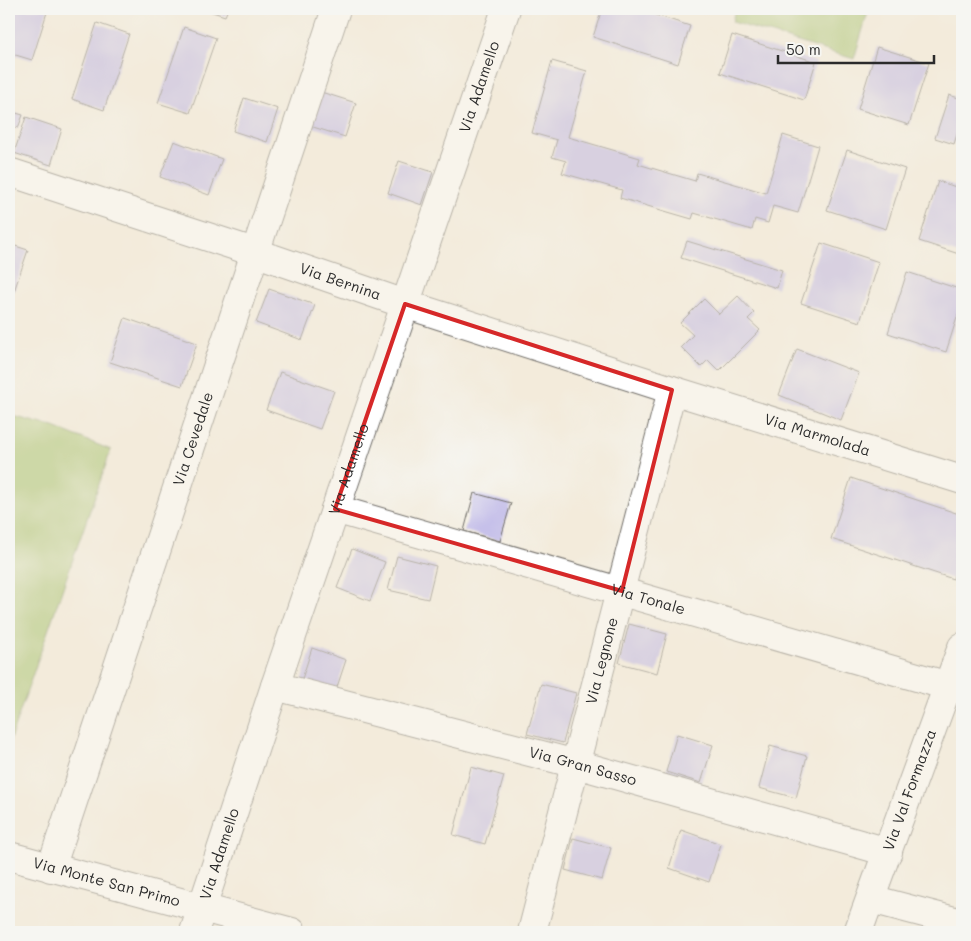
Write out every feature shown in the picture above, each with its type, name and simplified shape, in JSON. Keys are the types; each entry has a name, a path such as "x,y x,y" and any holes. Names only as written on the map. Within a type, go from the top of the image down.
{"street":[{"name":"Via Cevedale","path":"51,868 336,9"},
{"name":"Via Adamello","path":"198,921 275,686 506,9"},
{"name":"Via Bernina","path":"9,172 254,252 405,304 672,390"},
{"name":"Via Marmolada","path":"672,390 962,480"},
{"name":"Via Legnone","path":"532,932 622,591 672,390"},
{"name":"Via Tonale","path":"335,509 955,688"},
{"name":"Via Val Formazza","path":"858,932 888,852 955,688 962,647"},
{"name":"Via Gran Sasso","path":"275,686 576,764 888,852"},
{"name":"Via Monte San Primo","path":"9,856 51,868 198,921 292,932"},
{"path":"871,899 962,923"}],"highlighted area":[{"path":"405,304 672,390 622,591 335,509"}],"green space":[{"path":"735,9 869,9 854,59 732,22"},
{"path":"9,415 54,427 111,450 9,743"}],"building":[{"path":"11,9 48,9 32,60 9,53"},
{"path":"203,9 228,9 225,16"},
{"path":"602,9 637,9 690,26 678,64 593,37"},
{"path":"97,23 129,34 104,110 72,99"},
{"path":"184,27 216,38 190,113 158,103"},
{"path":"732,35 816,62 804,100 720,73"},
{"path":"877,47 929,63 909,125 858,109"},
{"path":"552,61 587,71 568,137 640,158 638,164 695,181 697,173 766,193 783,135 818,146 798,213 773,206 768,223 755,219 752,230 694,213 692,219 620,198 622,190 562,173 566,161 552,157 557,140 532,133"},
{"path":"321,92 356,103 345,137 310,126"},
{"path":"949,95 962,99 962,129 959,128 954,144 935,138"},
{"path":"244,98 278,109 267,142 233,131"},
{"path":"9,111 23,115 18,128 9,125"},
{"path":"26,117 62,129 51,165 14,153"},
{"path":"174,141 222,159 209,195 160,177"},
{"path":"847,150 905,169 886,229 827,210"},
{"path":"399,161 433,172 422,205 388,193"},
{"path":"938,181 962,189 962,255 919,241"},
{"path":"687,241 782,270 777,288 681,258"},
{"path":"821,243 879,262 860,322 801,303"},
{"path":"9,244 28,250 9,306"},
{"path":"907,272 962,290 962,302 946,352 888,333"},
{"path":"269,289 315,305 302,340 256,323"},
{"path":"738,296 754,313 748,319 760,330 719,371 708,360 701,367 681,347 693,335 680,323 704,299 719,314"},
{"path":"125,318 197,343 182,386 110,362"},
{"path":"797,349 859,373 841,420 779,395"},
{"path":"280,372 334,391 320,429 266,410"},
{"path":"851,478 962,515 962,551 953,579 831,539"},
{"path":"474,493 511,503 500,541 464,531"},
{"path":"352,549 385,562 370,601 337,588"},
{"path":"397,556 436,566 428,599 388,590"},
{"path":"629,624 667,634 657,673 619,663"},
{"path":"312,648 346,660 335,693 301,682"},
{"path":"541,684 576,693 563,743 527,734"},
{"path":"677,734 713,745 701,783 666,772"},
{"path":"770,746 807,756 796,798 759,788"},
{"path":"471,767 504,776 485,844 453,835"},
{"path":"681,830 721,844 709,882 669,868"},
{"path":"573,838 611,848 602,880 565,870"}]}
